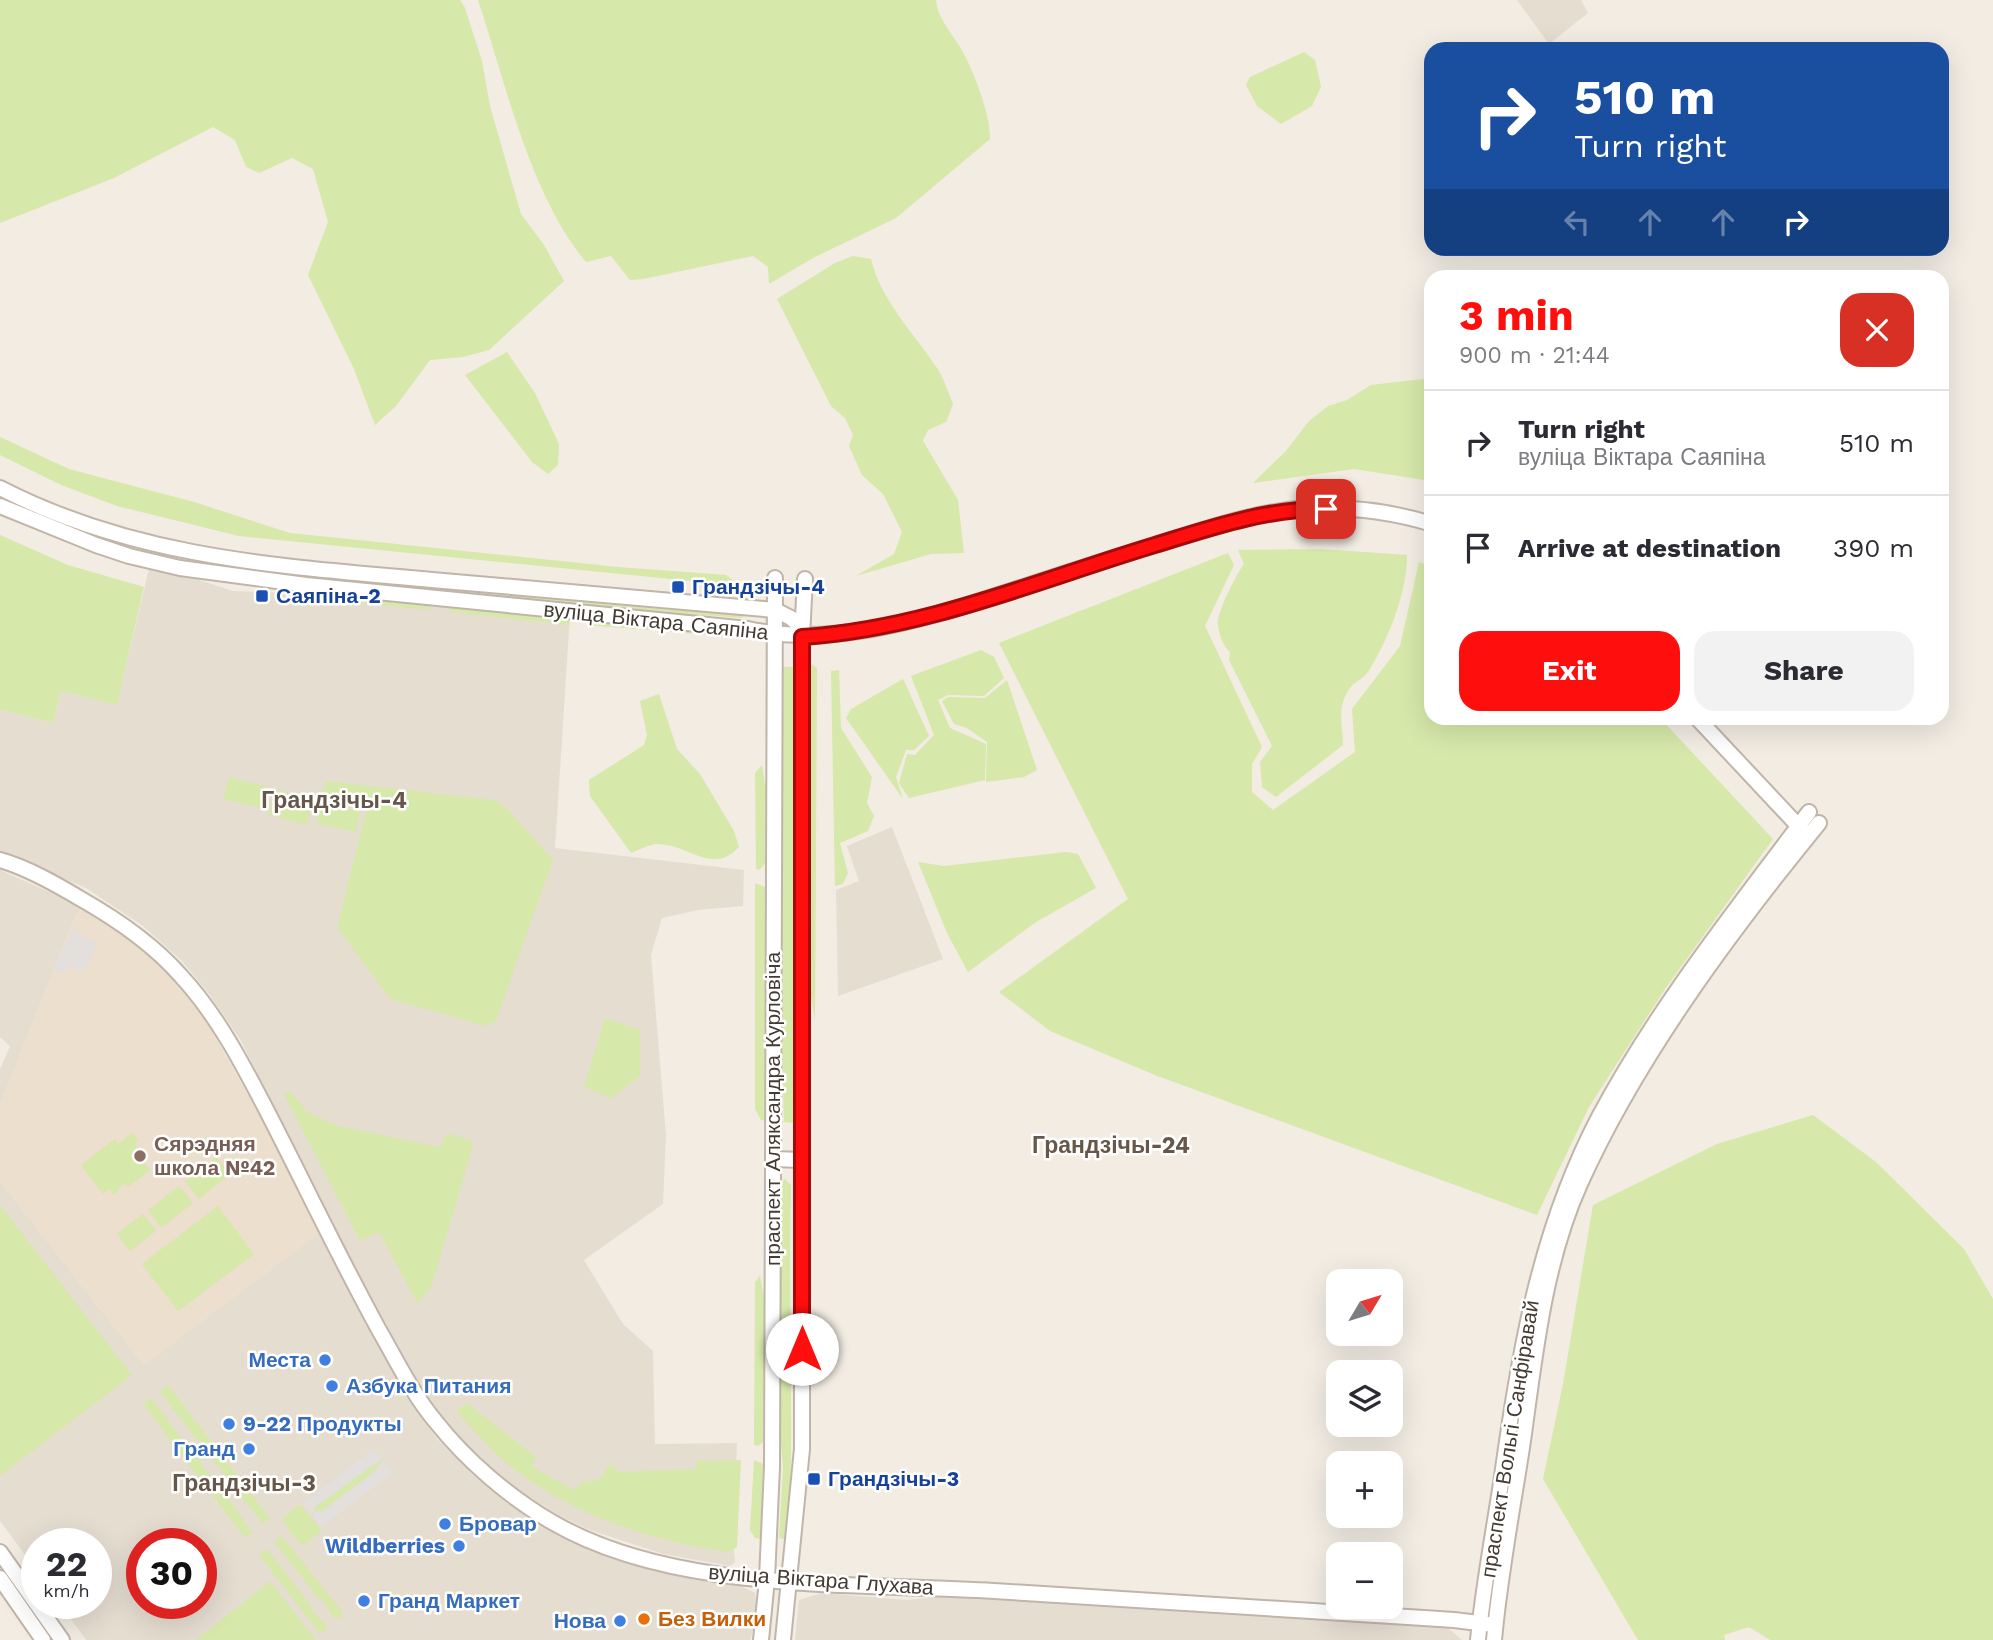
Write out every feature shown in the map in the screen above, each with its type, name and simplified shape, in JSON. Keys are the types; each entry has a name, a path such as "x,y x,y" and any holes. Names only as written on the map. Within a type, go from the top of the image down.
{"street":[{"name":"вуліца Віктара Саяпіна","path":"0,488 66,519 185,552 310,569 775,611 791,618 802,633"},
{"name":"вуліца Віктара Саяпіна","path":"0,506 96,545 180,568 306,585 748,629 774,635 887,626 936,615 1138,550 1252,517 1309,508 1362,510 1424,522"},
{"path":"180,568 185,552"},
{"name":"праспект Аляксандра Курловіча","path":"761,1640 767,1579 772,1466 775,578"},
{"name":"праспект Аляксандра Курловіча","path":"783,1640 802,1449 802,633 805,579"},
{"path":"1704,725 1803,832"},
{"name":"праспект Вольгі Санфіравай","path":"1478,1640 1526,1322 1543,1254 1576,1179 1599,1117 1652,1028 1731,914 1814,818"},
{"name":"вуліца Віктара Глухава","path":"0,860 70,892 153,948 183,977 211,1012 237,1053 360,1294 434,1421 481,1469 539,1514 585,1538 638,1557 695,1571 767,1579 1131,1599 1480,1623 1495,1633"},
{"path":"774,1159 802,1160"},
{"name":"праспект Вольгі Санфіравай","path":"1495,1633 1539,1331 1554,1258 1576,1179"},
{"path":"0,1552 62,1640"},
{"path":"0,1578 43,1640"}],"shaded area":[{"path":"1517,0 1581,0 1588,13 1552,42 1548,42"},
{"path":"149,569 196,579 233,591 323,594 570,615 555,848 744,870 743,906 698,910 662,918 651,955 666,1135 663,1204 584,1260 623,1324 653,1351 655,1444 737,1443 733,1541 735,1562 730,1566 663,1554 587,1529 560,1516 524,1494 490,1467 456,1434 425,1394 362,1281 240,1039 209,994 182,961 143,926 86,888 0,852 0,709 53,723 61,691 117,704"},
{"path":"892,827 943,959 838,996 836,890 859,881 847,846"},
{"path":"0,870 83,907 76,915 0,1105 0,1069 10,1046 0,1037"},
{"name":"Сярэдняя школа №42","path":"83,907 150,955 199,1008 268,1130 320,1232 144,1365 0,1181 0,1105 76,915"},
{"path":"74,928 78,930 77,933 97,943 84,972 70,965 65,974 54,969"},
{"path":"0,1181 144,1365 320,1232 365,1323 418,1414 440,1442 474,1476 521,1513 573,1542 655,1568 735,1583 755,1593 757,1616 750,1640 86,1640 71,1619 112,1619 112,1528 21,1528 21,1549 0,1521"},
{"path":"374,1449 382,1459 313,1508 311,1513 303,1503"},
{"path":"384,1461 393,1473 321,1527 312,1515 319,1510 321,1512 377,1470 376,1467"},
{"path":"822,1593 907,1600 937,1597 1027,1601 1371,1622 1448,1628 1462,1640 795,1640 799,1600"}],"green space":[{"path":"0,0 460,0 482,61 490,106 521,214 544,245 564,281 489,350 463,357 430,360 396,406 375,425 354,369 308,275 328,222 313,169 292,158 259,173 246,167 235,140 213,127 114,178 0,223"},
{"path":"478,0 936,0 940,15 964,54 977,84 988,119 990,139 896,218 813,258 769,284 768,267 753,256 630,280 611,256 586,262 549,205 522,137"},
{"path":"1304,52 1315,60 1321,87 1312,106 1281,124 1257,106 1246,85 1250,77"},
{"path":"853,256 871,259 882,289 937,368 953,404 946,422 928,430 923,441 958,500 964,553 931,554 856,576 894,554 902,532 883,494 862,475 849,446 853,435 845,418 831,406 777,299 835,263"},
{"path":"507,352 535,393 559,444 558,465 548,474 532,462 465,375"},
{"path":"1424,379 1424,480 1354,469 1253,483 1285,452 1309,421 1328,406 1347,400 1371,385"},
{"path":"0,437 69,469 194,502 290,533 618,567 726,575 741,586 239,536 117,506 61,485 0,455"},
{"path":"0,535 68,565 144,587 117,705 61,691 53,723 0,709"},
{"path":"1321,549 1407,555 1404,584 1396,614 1377,656 1367,674 1346,694 1341,717 1343,745 1276,797 1262,787 1260,762 1272,746 1229,660 1230,652 1221,638 1218,621 1229,591 1244,564 1238,550"},
{"path":"1228,553 1234,565 1205,626 1262,747 1252,764 1252,792 1273,810 1355,752 1352,709 1400,646 1419,562 1424,564 1424,725 1667,725 1773,839 1665,989 1589,1107 1537,1215 1155,1075 1050,1031 999,992 1128,899 999,643"},
{"path":"257,573 742,615 743,618 651,612"},
{"path":"322,595 428,603 431,610 315,599"},
{"path":"452,606 567,616 570,625 449,612"},
{"path":"590,622 736,634 737,637 586,625"},
{"path":"981,650 994,657 1004,678 984,696 948,695 938,700 950,728 986,744 985,780 909,798 899,783 907,754 915,755 934,735 911,676"},
{"path":"811,664 817,668 815,1021 810,990"},
{"path":"781,667 793,667 795,1123 784,1122 781,1024"},
{"path":"839,670 841,728 872,777 867,803 874,816 868,831 840,843 848,873 843,884 835,886 831,671"},
{"path":"903,679 929,736 914,750 906,750 896,777 903,799 846,718 851,709"},
{"path":"1007,680 1037,770 1024,777 986,782 987,742 967,728 954,724 942,701 948,697 985,698"},
{"path":"659,694 677,749 700,774 734,831 739,847 719,859 710,859 669,845 657,844 631,853 590,796 589,780 644,745 647,735 640,701"},
{"path":"762,765 766,791 765,864 759,870 756,869 755,773"},
{"path":"229,777 267,787 262,808 223,799"},
{"path":"326,781 495,800 507,808 553,860 496,1021 486,1026 390,999 337,927 367,807 322,794"},
{"path":"274,789 313,799 307,825 269,815"},
{"path":"321,803 360,811 356,832 316,823"},
{"path":"1066,852 1078,854 1096,888 1036,922 968,972 947,933 918,862 944,866"},
{"path":"755,883 767,888 765,1121 761,1120 755,1109"},
{"path":"605,1018 640,1030 640,1076 611,1098 584,1087"},
{"path":"291,1091 307,1112 336,1125 438,1147 442,1146 444,1137 453,1134 474,1142 432,1285 418,1304 380,1234 360,1241 284,1094"},
{"path":"1813,1115 1876,1162 1964,1249 1993,1299 1993,1640 1770,1640 1749,1627 1724,1635 1725,1640 1638,1640 1543,1479 1563,1384 1593,1205 1717,1144"},
{"path":"132,1133 138,1141 135,1144 147,1161 144,1163 150,1170 128,1187 124,1183 114,1195 110,1189 103,1194 81,1165 115,1139 118,1144"},
{"path":"216,1157 230,1174 199,1199 185,1181"},
{"path":"785,1179 791,1185 789,1540 779,1538 783,1468 780,1429 780,1184"},
{"path":"179,1186 193,1203 161,1228 148,1210"},
{"path":"0,1205 132,1375 1,1475 0,1473"},
{"path":"218,1206 254,1254 178,1311 142,1264"},
{"path":"143,1214 156,1231 130,1251 117,1234"},
{"path":"760,1276 765,1304 764,1441 758,1446 754,1445 755,1282"},
{"path":"168,1385 270,1518 261,1525 261,1521 234,1489 199,1439 197,1440 159,1391"},
{"path":"152,1398 250,1530 254,1531 245,1538 143,1404"},
{"path":"467,1403 536,1457 532,1467 575,1490 580,1483 599,1479 610,1465 615,1465 618,1472 695,1469 697,1461 741,1460 737,1547 729,1552 669,1541 610,1522 554,1496 504,1461 456,1411"},
{"path":"382,1460 377,1469 321,1512 313,1509 373,1464"},
{"path":"754,1460 763,1464 761,1539 755,1538 750,1530"},
{"path":"298,1505 302,1506 322,1531 305,1544 300,1544 282,1520"},
{"path":"282,1536 344,1614 340,1618 333,1617 322,1599 320,1600 274,1542"},
{"path":"267,1549 312,1607 310,1609 326,1624 325,1631 320,1634 259,1555"},
{"path":"270,1581 316,1640 196,1640"}],"place":[{"name":"Грандзічы-4","path":"678,587"},
{"name":"Саяпіна-2","path":"262,596"},
{"name":"Сярэдняя школа №42","path":"140,1156"},
{"name":"Места","path":"325,1360"},
{"name":"Азбука Питания","path":"332,1386"},
{"name":"9-22 Продукты","path":"229,1424"},
{"name":"Гранд","path":"249,1449"},
{"name":"Грандзічы-3","path":"814,1479"},
{"name":"Бровар","path":"445,1524"},
{"name":"Wildberries","path":"459,1546"},
{"name":"Гранд Маркет","path":"364,1601"},
{"name":"Без Вилки","path":"644,1619"},
{"name":"Нова","path":"620,1621"}],"district":[{"name":"Грандзічы-4","path":"334,800"},
{"name":"Грандзічы-24","path":"1111,1145"},
{"name":"Грандзічы-3","path":"244,1483"}],"route":[{"path":"802,1349 802,637 887,626 936,615 1195,532 1252,517 1309,508 1326,509"}]}
